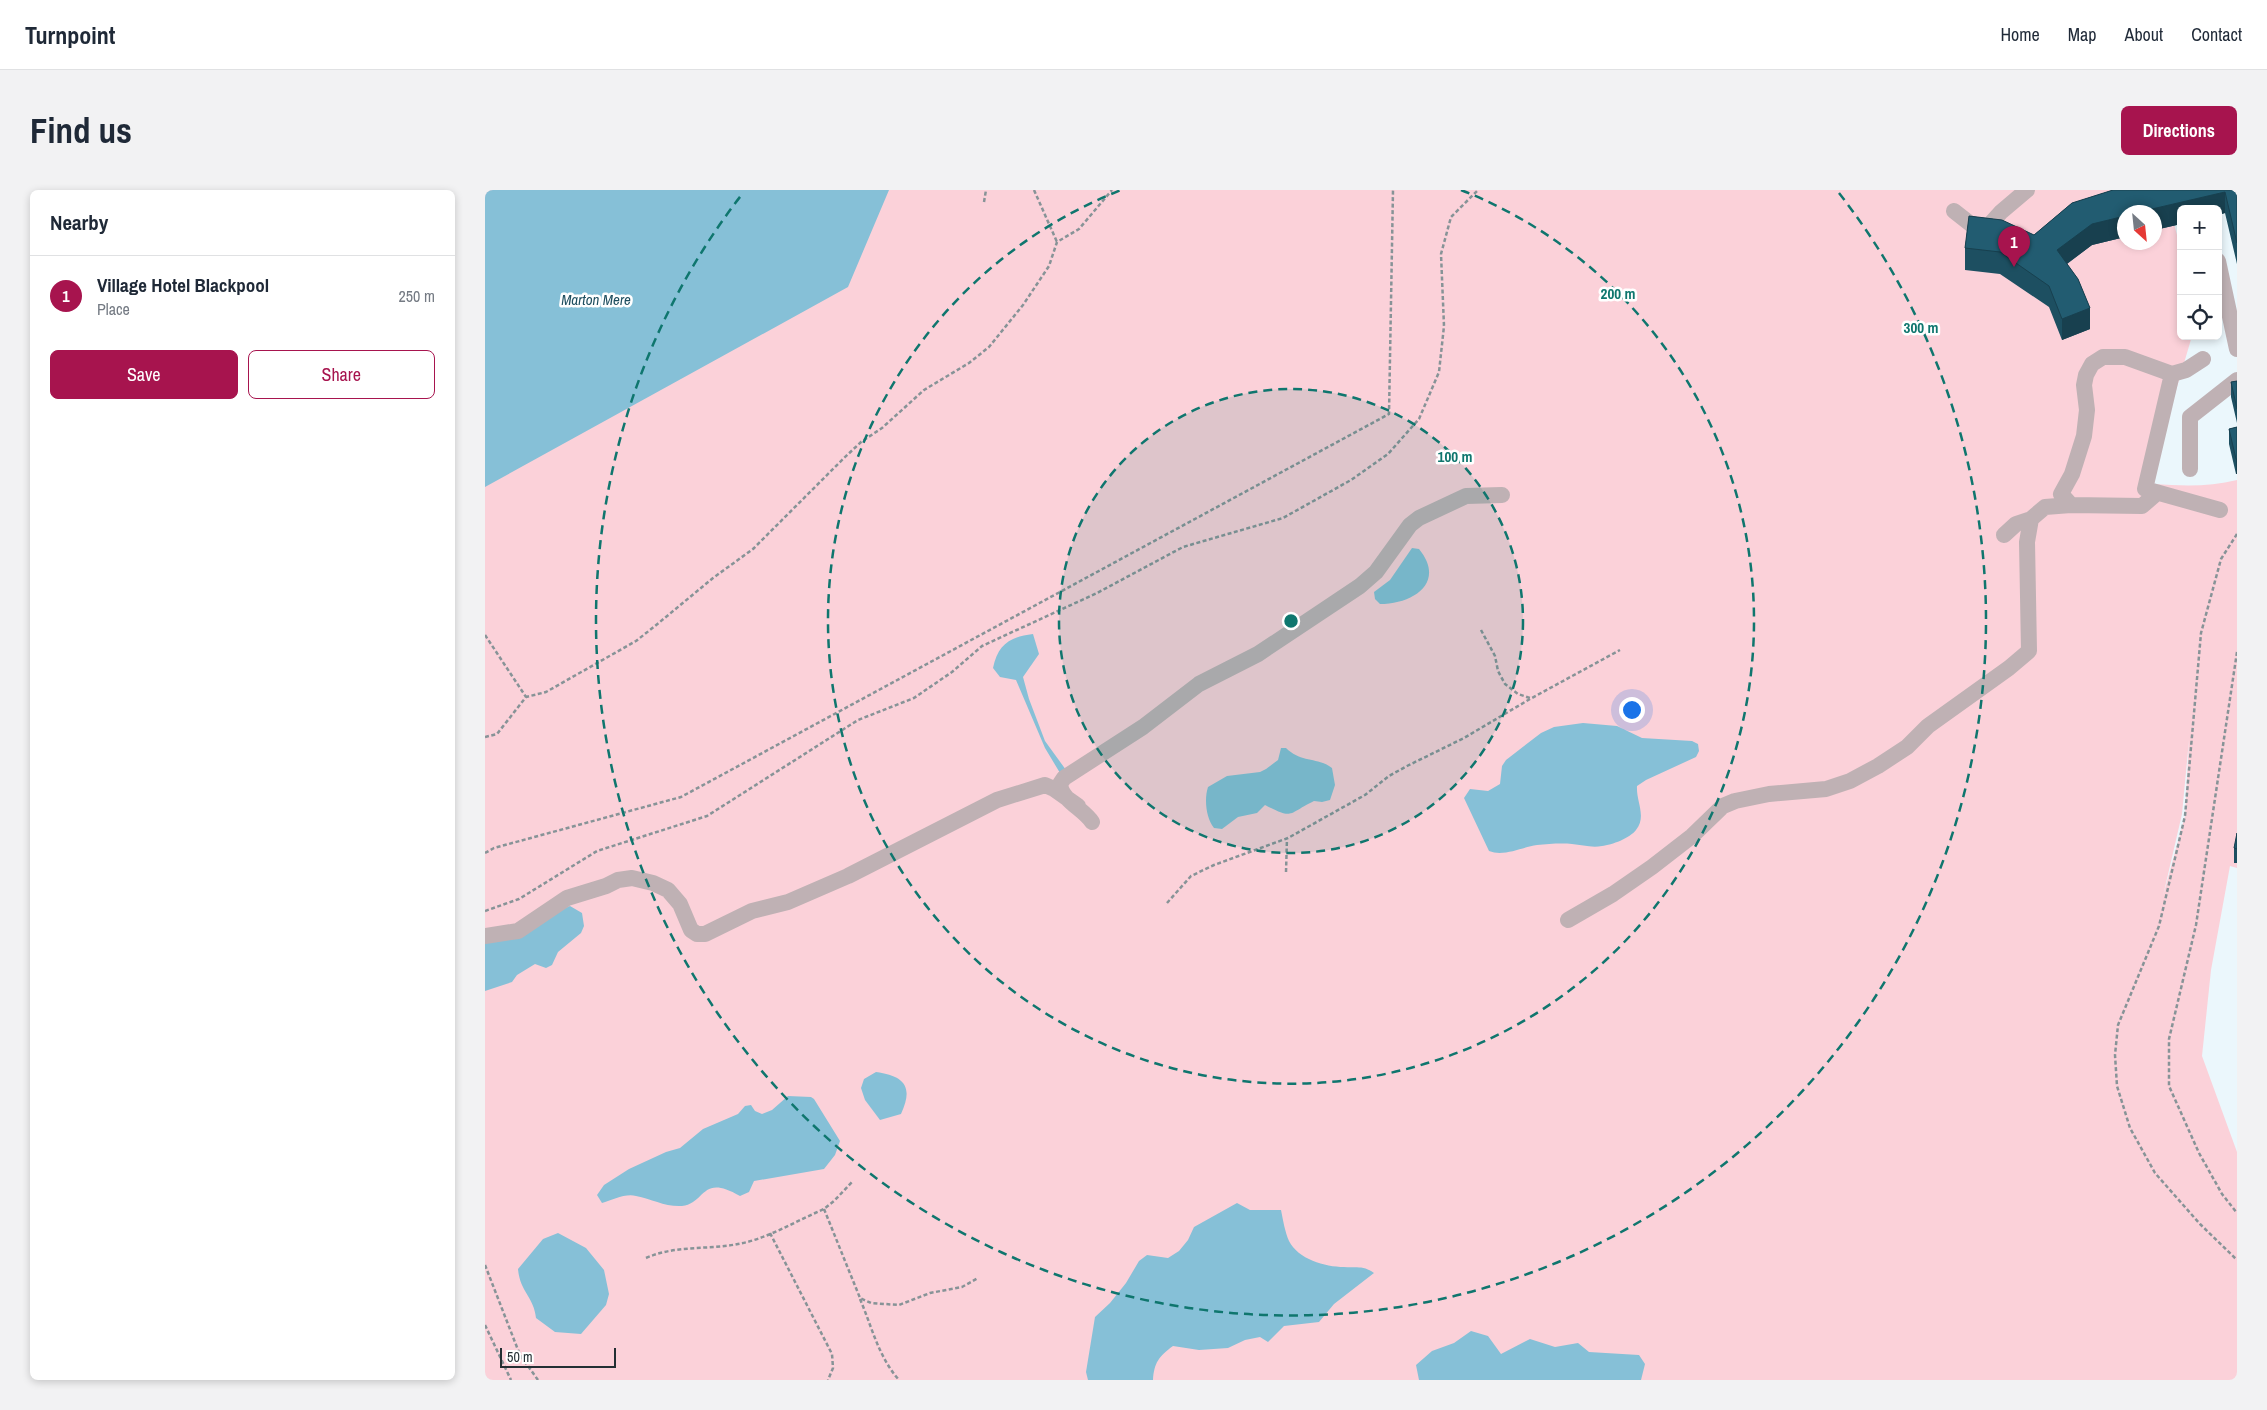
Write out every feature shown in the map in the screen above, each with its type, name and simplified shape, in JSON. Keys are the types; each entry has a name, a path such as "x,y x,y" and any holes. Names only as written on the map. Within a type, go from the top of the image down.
{"lane":[{"path":"1954,211 1982,233 2001,212 2027,190"},
{"path":"2222,280 2237,349"},
{"path":"2071,505 2061,494 2072,474 2084,436 2087,410 2084,385 2086,375 2092,364 2103,357 2125,357 2172,374 2186,370 2203,358"},
{"path":"2172,374 2145,489 2220,510"},
{"path":"2190,469 2190,417 2237,380"},
{"path":"2004,535 2017,524 2031,519 2045,507 2071,505 2141,506 2157,492"},
{"path":"1093,822 1061,792 1060,784 1064,778 1132,735 1199,684 1258,654 1360,586 1376,572 1410,524 1419,518 1466,496 1502,495"},
{"path":"1568,920 1613,894 1652,867 1692,836 1723,806 1735,801 1769,794 1825,790 1850,781 1878,766 1907,747 1928,726 2009,668 2029,651 2027,542 2031,519"},
{"path":"485,936 519,931 567,898 606,886 618,880 632,878 659,885 673,894 691,930 697,934 705,934 752,911 788,902 848,876 997,800 1045,785 1055,789 1078,806"}],"path":[{"path":"984,202 986,190"},
{"path":"1034,190 1057,242"},
{"path":"485,737 497,734 526,697 546,692 636,641 713,578 753,549 861,442 883,428 924,390 989,347 1023,305 1049,266 1057,242 1079,229 1113,190"},
{"path":"485,853 493,848 681,797 1389,414 1393,190"},
{"path":"485,911 519,899 597,851 707,816 858,720 915,698 952,672 982,646 1097,593 1183,546 1283,518 1351,480 1388,454 1419,419 1439,372 1444,326 1441,254 1451,217 1478,190"},
{"path":"2237,534 2221,559 2201,633 2185,816 2159,926 2118,1025 2115,1055 2117,1086 2130,1128 2155,1173 2200,1224 2237,1260"},
{"path":"1481,630 1495,656 1498,671 1505,684 1518,694 1530,699"},
{"path":"485,635 526,697"},
{"path":"1167,903 1191,876 1214,865 1287,838 1365,795 1401,769 1497,720 1530,699 1621,650"},
{"path":"2237,652 2196,925 2169,1039 2169,1086 2199,1152 2222,1194 2237,1213"},
{"path":"1286,872 1287,838"},
{"path":"646,1258 670,1250 705,1249 740,1244 770,1233 824,1209 851,1182"},
{"path":"824,1209 860,1298 876,1344 889,1368 899,1380"},
{"path":"770,1233 832,1354 833,1368 828,1380"},
{"path":"485,1265 520,1355 538,1380"},
{"path":"860,1298 871,1304 899,1306 930,1293 962,1287 978,1278"},
{"path":"485,1325 511,1380"}],"shaded area":[{"path":"485,190 2165,190 2177,235 2177,340 2191,340 2169,414 2154,484 2217,484 2237,480 2237,868 2230,866 2211,970 2202,1056 2237,1152 2237,1380 485,1380","holes":["2189,740 2185,816 2163,896 2182,814"]}],"water":[{"name":"Marton Mere","path":"485,190 889,190 848,287 485,487"},
{"path":"1412,548 1419,549 1426,561 1429,572 1427,581 1422,589 1404,600 1380,604 1375,599 1374,592 1390,580"},
{"path":"1033,634 1039,654 1023,677 1045,741 1066,770 1060,773 1045,748 1016,680 1000,677 993,668 998,653 1006,644 1017,637"},
{"path":"1583,723 1617,726 1642,738 1692,741 1698,744 1699,751 1696,757 1637,786 1641,819 1636,830 1621,841 1598,847 1555,844 1537,845 1501,853 1489,851 1464,798 1470,789 1488,791 1500,784 1502,766 1506,760 1541,733 1554,727"},
{"path":"1281,748 1286,748 1298,756 1321,762 1332,768 1335,785 1330,800 1314,801 1290,814 1281,813 1265,805 1257,813 1238,817 1222,829 1214,828 1206,808 1208,787 1227,776 1260,772 1266,769 1278,760"},
{"path":"570,906 582,913 584,926 581,933 558,952 552,965 546,968 535,964 517,975 512,982 485,991 485,942"},
{"path":"876,1072 894,1076 904,1084 907,1096 901,1114 880,1120 865,1100 861,1088 864,1079"},
{"path":"788,1096 811,1097 814,1099 840,1141 835,1155 824,1169 754,1181 749,1192 740,1196 718,1187 711,1188 690,1204 682,1206 664,1204 632,1195 602,1203 597,1195 604,1185 629,1169 666,1152 680,1148 703,1129 738,1114 745,1106 751,1105 755,1111 762,1114 772,1110"},
{"path":"1237,1203 1250,1210 1281,1210 1289,1241 1305,1257 1321,1264 1363,1268 1374,1273 1334,1304 1319,1322 1284,1326 1268,1342 1260,1337 1245,1340 1228,1348 1199,1350 1173,1346 1158,1360 1153,1380 1088,1380 1086,1372 1095,1317 1110,1303 1126,1283 1139,1261 1147,1255 1168,1258 1179,1251 1188,1240 1194,1227"},
{"path":"558,1233 586,1248 604,1270 609,1294 606,1305 581,1334 555,1332 536,1318 533,1305 519,1277 518,1269 543,1239"},
{"path":"1471,1331 1488,1336 1501,1354 1530,1339 1555,1347 1578,1343 1589,1352 1639,1355 1645,1364 1641,1380 1419,1380 1416,1365 1432,1351 1454,1343"}],"building":[{"path":"2113,190 2237,190 2237,243 2225,192 2162,207 2162,205 2117,205 2117,218 2092,224 2057,250 2078,279 2090,308 2062,319 2049,286 2000,252 1965,248 1969,216 2002,220 2034,235 2072,203"},
{"path":"2237,381 2237,409 2231,382"},
{"path":"2237,427 2237,459 2236,459 2229,429"},
{"path":"2237,833 2237,849 2234,848"}],"place":[{"name":"Village Hotel Blackpool","path":"2014,267"}]}
